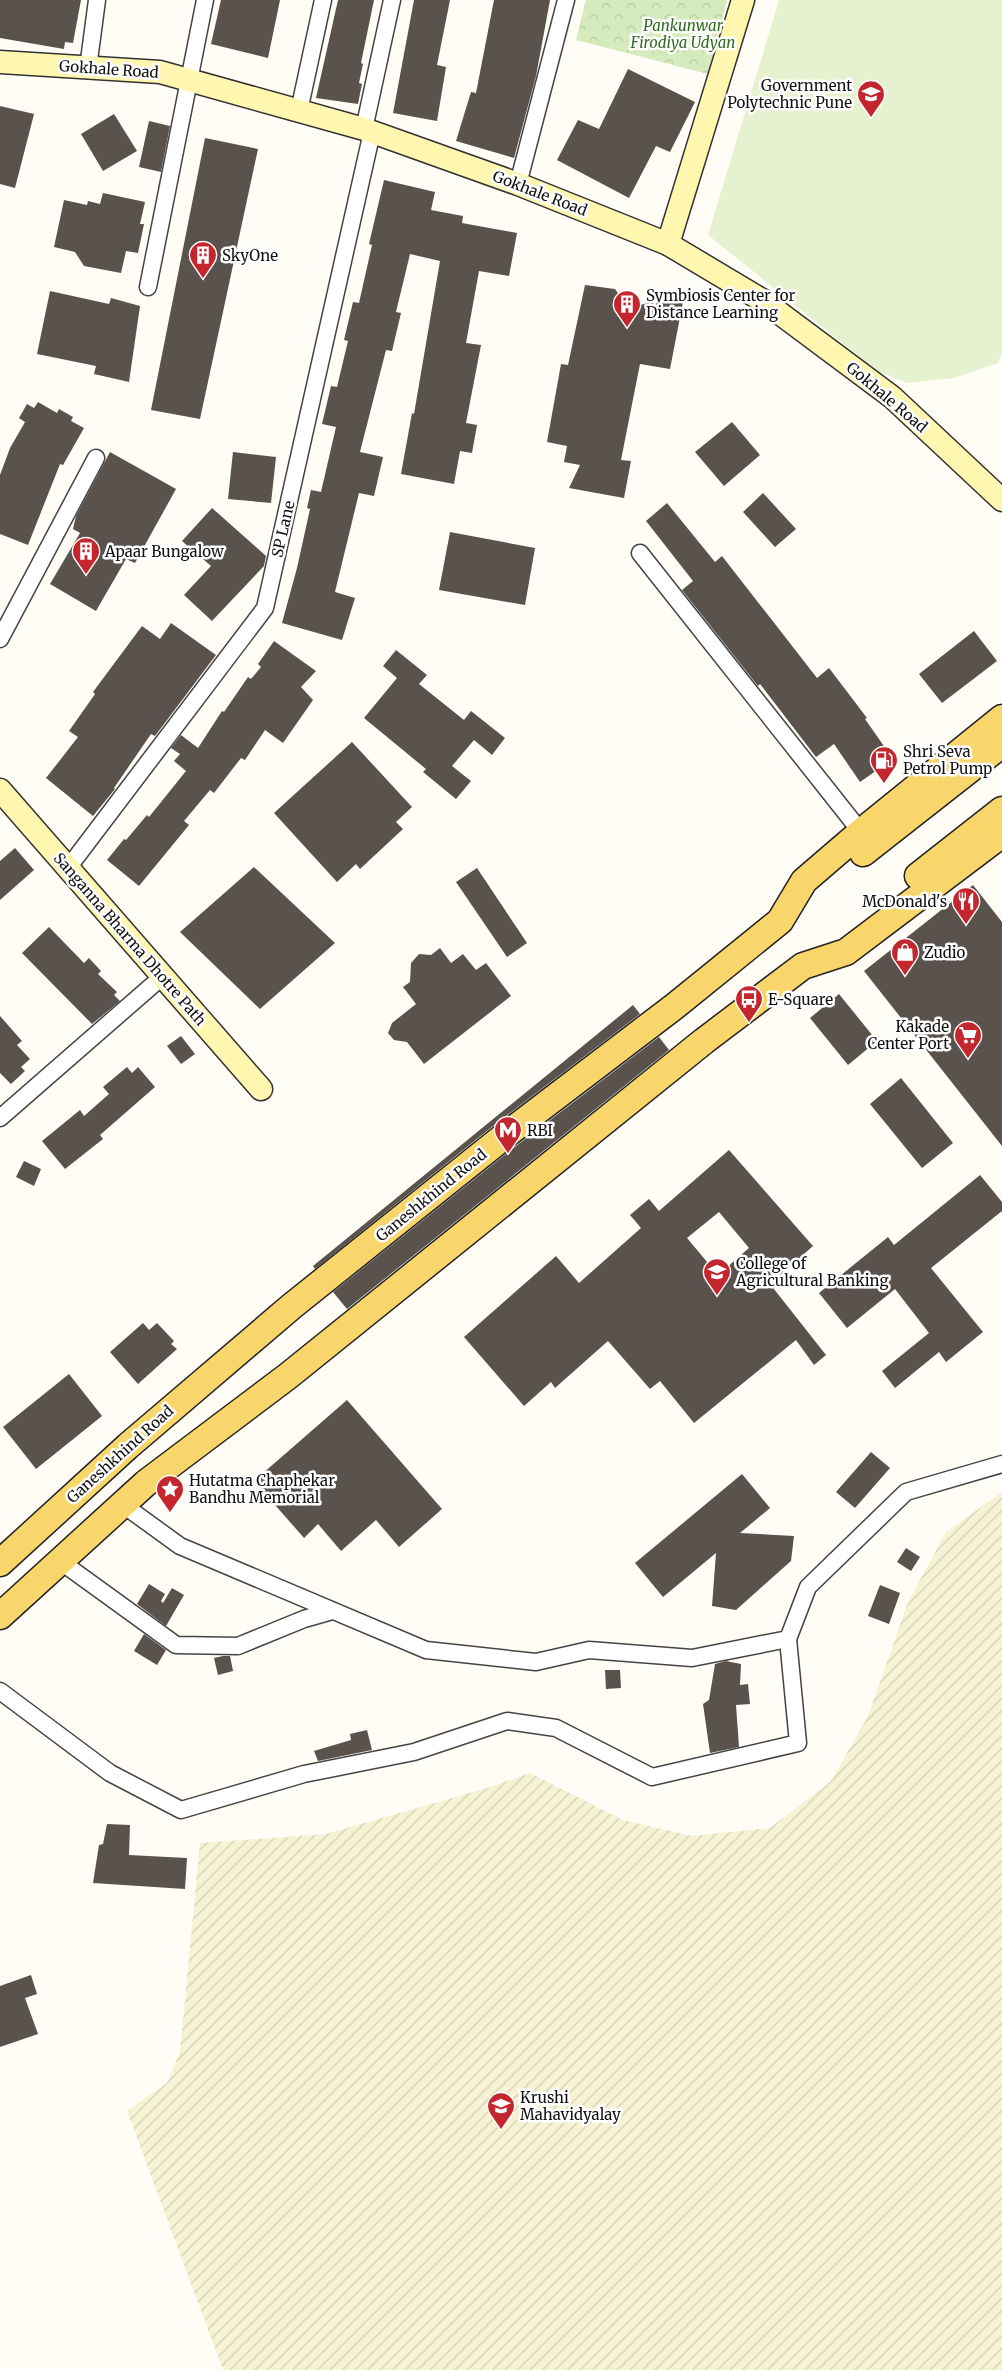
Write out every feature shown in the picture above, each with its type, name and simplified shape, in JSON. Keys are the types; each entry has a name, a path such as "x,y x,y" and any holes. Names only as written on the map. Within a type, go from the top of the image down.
{"main road":[{"name":"Ganeshkhind Road","path":"0,1562 119,1454 323,1281 780,922 804,881 861,832 1002,718"},
{"path":"780,922 1002,744"},
{"path":"0,1616 146,1483 288,1376 704,1041 1002,810"},
{"path":"802,966 846,952 1002,834"},
{"path":"119,1454 146,1483"}],"street":[{"path":"88,68 96,0"},
{"path":"148,287 205,0"},
{"path":"299,111 323,0"},
{"name":"SP Lane","path":"68,868 265,608 368,131 392,0"},
{"path":"518,184 566,0"},
{"path":"668,244 743,0"},
{"name":"Gokhale Road","path":"0,62 160,72 368,131 518,184 668,244 762,300 892,398 1002,500"},
{"path":"0,640 96,458"},
{"path":"640,553 861,832"},
{"name":"Sanganna Bharma Dhotre Path","path":"3,800 68,868 261,1089"},
{"path":"0,1118 162,976"},
{"path":"0,1691 110,1772 180,1810 304,1774 414,1752 507,1721 556,1728 652,1777 798,1743 788,1639 808,1586 906,1492 1002,1464"},
{"path":"122,1504 180,1546 426,1650 536,1662 589,1650 692,1658 788,1639"},
{"path":"60,1561 176,1645 238,1646 332,1611"}],"shaded area":[{"name":"Krushi Mahavidyalay","path":"1002,1492 1002,2370 223,2370 127,2111 167,2083 180,2052 200,1843 326,1834 487,1788 530,1773 623,1820 692,1836 770,1828 831,1781 868,1716 908,1602 946,1532"}],"green space":[{"name":"Pankunwar Firodiya Udyan","path":"586,0 727,0 708,74 576,40"},
{"name":"Government Polytechnic Pune","path":"779,0 1002,0 1002,354 998,363 954,378 907,383 877,371 708,235"}],"building":[{"path":"0,0 81,0 73,43 65,42 64,49 0,38"},
{"path":"221,0 280,0 268,58 211,44"},
{"path":"338,0 374,0 361,63 363,64 359,83 362,84 358,104 316,98"},
{"path":"414,0 450,0 437,65 446,67 437,121 393,113"},
{"path":"494,0 550,0 536,76 514,158 456,141 471,92 476,93"},
{"path":"628,69 695,102 670,152 656,146 629,198 557,160 578,120 599,129"},
{"path":"0,106 34,114 15,188 0,184"},
{"path":"114,114 137,151 103,171 81,134"},
{"path":"149,121 170,126 161,172 139,167"},
{"name":"SkyOne","path":"205,138 258,149 200,419 151,410"},
{"path":"384,180 435,192 431,210 463,216 462,223 517,233 509,276 479,271 466,343 481,345 466,423 477,425 472,453 460,451 454,484 401,474 412,413 414,414 440,261 410,254 396,312 401,313 392,351 386,350 360,452 383,457 374,496 359,493 335,592 355,598 342,640 282,623 310,509 307,508 311,490 321,492 336,427 322,424 331,386 337,387 348,341 344,340 353,302 359,303 372,245 369,244"},
{"path":"103,193 145,202 140,224 144,224 138,253 126,251 121,273 84,266 75,252 54,247 64,200 87,205 88,201 100,204"},
{"path":"585,285 615,289 622,299 630,305 648,303 654,297 683,302 670,369 640,364 621,460 631,461 624,498 569,488 580,465 564,462 567,446 547,442 561,364 568,365"},
{"path":"50,291 109,304 111,298 140,306 129,382 94,374 96,366 37,354"},
{"path":"38,402 57,413 59,409 73,417 71,421 84,428 63,465 60,464 28,545 0,534 0,475 10,448 25,422 19,418 27,404 34,408"},
{"path":"732,422 760,455 724,486 695,452"},
{"path":"110,452 176,489 135,563 126,559 96,611 50,584 80,533 73,529 76,516"},
{"path":"233,452 276,457 271,503 228,499"},
{"path":"763,493 796,529 775,547 743,512"},
{"path":"667,503 715,562 722,556 817,678 829,668 867,718 865,719 893,759 860,782 834,744 816,757 760,684 758,686 682,590 693,581 646,521"},
{"path":"212,508 266,556 264,566 212,621 184,595 211,566 182,541"},
{"path":"450,532 535,548 525,605 439,590"},
{"path":"171,623 216,655 155,736 151,734 115,789 93,816 46,778 78,737 69,731 95,694 93,692 142,626 160,639"},
{"path":"974,631 997,661 942,703 919,674"},
{"path":"274,641 316,671 301,687 313,700 283,743 265,730 245,760 241,758 214,793 210,790 184,821 189,825 139,886 107,860 147,815 149,817 186,771 174,761 180,754 171,748 181,735 198,748 222,711 224,712 248,677 251,679 261,667 258,664"},
{"path":"396,650 427,675 419,684 464,720 471,711 505,738 492,755 474,740 452,766 471,781 456,799 423,772 426,769 364,718 397,678 383,666"},
{"path":"352,742 412,807 396,822 403,829 360,869 356,864 337,882 274,813"},
{"path":"15,848 34,870 0,900 0,861"},
{"path":"254,867 335,943 260,1009 180,932"},
{"path":"477,868 527,943 507,957 456,882"},
{"name":"Kakade Center Port","path":"973,885 1002,922 1002,1146 864,971"},
{"path":"49,927 84,963 89,958 101,971 98,974 117,992 114,995 120,1001 92,1024 22,953"},
{"path":"440,948 451,963 463,954 476,970 486,963 511,996 424,1064 407,1042 394,1040 388,1033 392,1023 416,1004 403,987 410,982 411,963 419,954 431,955"},
{"path":"839,994 877,1041 848,1065 810,1018"},
{"path":"633,1005 640,1014 498,1122 315,1269 313,1266"},
{"path":"0,1016 22,1041 17,1045 30,1059 21,1067 25,1071 11,1084 0,1073"},
{"path":"181,1036 195,1054 181,1064 167,1046"},
{"path":"659,1037 669,1050 347,1309 333,1292 516,1146"},
{"path":"127,1067 132,1073 138,1067 155,1087 100,1135 103,1139 65,1169 42,1141 80,1110 84,1116 109,1094 103,1087"},
{"path":"901,1078 953,1143 922,1168 870,1104"},
{"path":"729,1150 813,1246 770,1284 826,1355 814,1365 796,1340 694,1423 660,1381 650,1389 608,1341 555,1388 551,1382 524,1406 464,1337 556,1256 579,1283 641,1228 630,1215 649,1199 659,1211","holes":["719,1212 749,1248 718,1275 687,1238"]},
{"path":"24,1161 41,1169 34,1186 16,1177"},
{"path":"980,1175 1002,1202 1002,1211 931,1268 983,1332 946,1362 939,1352 895,1388 882,1371 929,1333 895,1289 847,1328 819,1293 888,1237 894,1245"},
{"path":"143,1323 149,1330 157,1323 174,1341 171,1344 177,1349 138,1384 110,1352"},
{"path":"69,1374 102,1416 36,1469 3,1427"},
{"path":"347,1400 442,1509 399,1547 376,1520 341,1551 318,1524 304,1538 254,1481"},
{"path":"871,1452 890,1468 855,1508 836,1492"},
{"path":"742,1474 770,1508 740,1533 794,1536 791,1561 736,1610 712,1606 716,1553 663,1597 635,1563"},
{"path":"906,1548 920,1557 911,1571 897,1562"},
{"path":"149,1584 165,1594 161,1601 163,1603 172,1588 184,1595 166,1626 137,1604"},
{"path":"880,1585 900,1593 889,1624 868,1616"},
{"path":"144,1634 166,1650 157,1665 134,1651"},
{"path":"230,1656 233,1671 218,1675 214,1658"},
{"path":"726,1661 741,1664 740,1685 748,1684 750,1704 736,1705 739,1747 710,1753 703,1704 709,1700 715,1664"},
{"path":"605,1670 620,1670 621,1688 606,1689"},
{"path":"367,1730 372,1750 318,1761 314,1751 351,1740 350,1734"},
{"path":"107,1824 130,1825 129,1855 187,1858 185,1889 93,1883 99,1845 103,1844"},
{"path":"31,1975 37,1994 25,1998 38,2034 0,2047 0,1986"}],"place":[{"name":"Government Polytechnic Pune","path":"871,118"},
{"name":"SkyOne","path":"203,279"},
{"name":"Symbiosis Center for Distance Learning","path":"627,328"},
{"name":"Apaar Bungalow","path":"86,575"},
{"name":"Shri Seva Petrol Pump","path":"884,784"},
{"name":"McDonald's","path":"966,925"},
{"name":"Zudio","path":"905,976"},
{"name":"E-Square","path":"749,1023"},
{"name":"Kakade Center Port","path":"968,1059"},
{"name":"RBI","path":"508,1154"},
{"name":"College of Agricultural Banking","path":"717,1296"},
{"name":"Hutatma Chaphekar Bandhu Memorial","path":"170,1513"},
{"name":"Krushi Mahavidyalay","path":"501,2130"}]}
